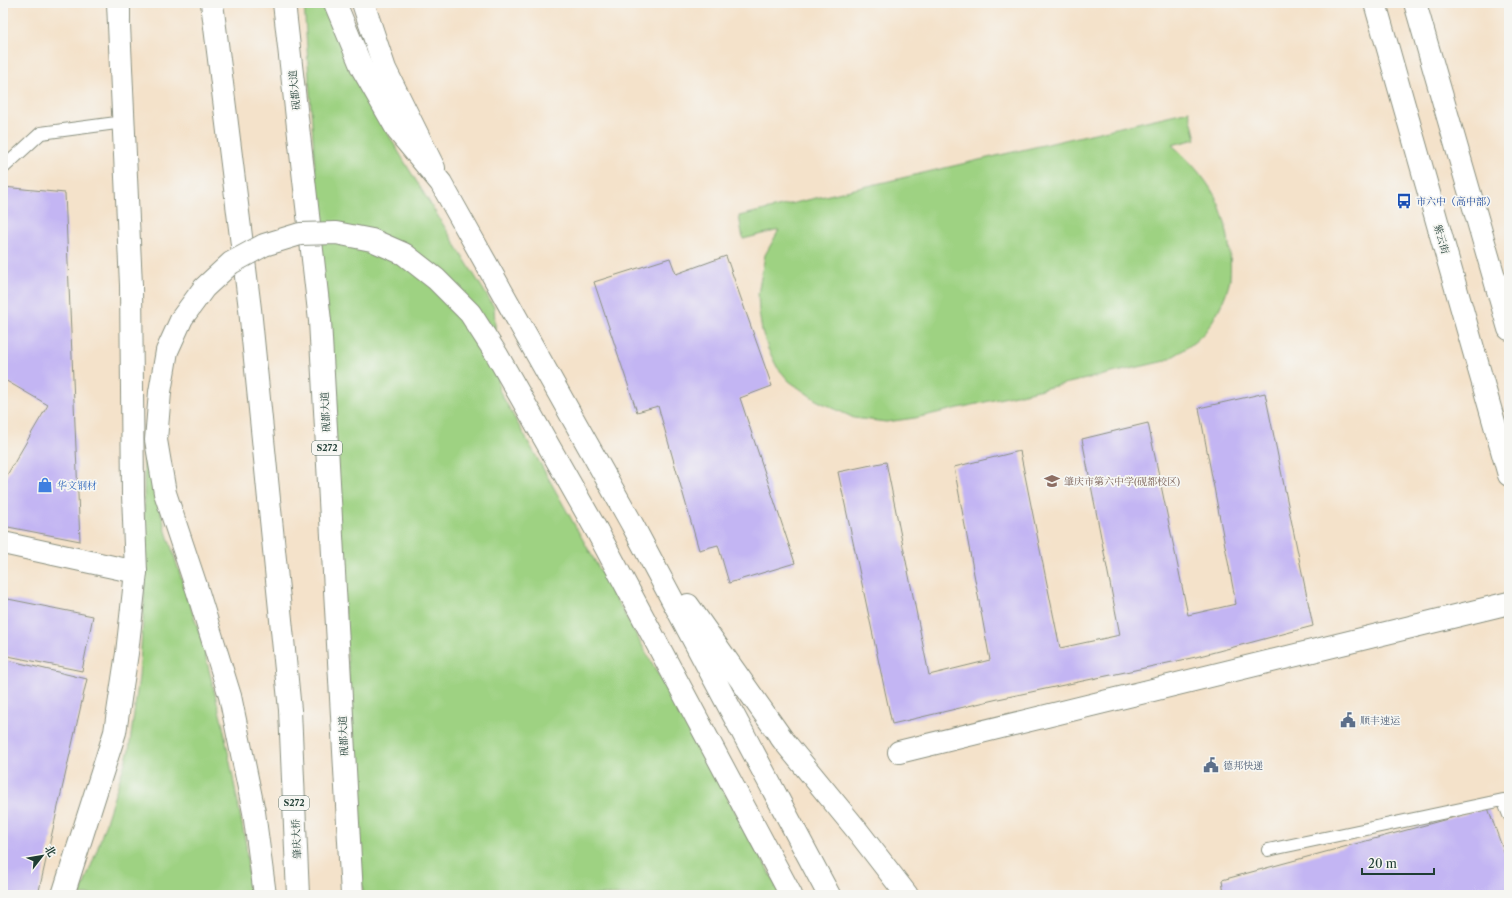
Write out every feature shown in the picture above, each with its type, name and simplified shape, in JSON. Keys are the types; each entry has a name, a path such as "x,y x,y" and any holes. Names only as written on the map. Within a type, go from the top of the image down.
{"main road":[{"name":"肇庆大桥","path":"212,3 250,309 290,710 298,895"},
{"name":"砚都大道","path":"284,3 320,320 352,895"},
{"path":"335,3 362,68 398,131 441,183"},
{"path":"363,3 385,69 441,183 632,524 829,895"},
{"name":"紫云街","path":"1375,3 1509,474"},
{"path":"1415,3 1509,328"},
{"path":"63,895 115,732 127,653 136,572 133,494 131,285 119,8"},
{"path":"265,895 254,812 230,696 165,493 156,440 160,392 167,351 182,318 204,288 231,263 264,245 300,234 336,233 372,240 404,254 436,279 470,313 497,355 597,531 791,895"},
{"path":"632,524 783,740 856,829 907,895"},
{"path":"3,543 136,572"},
{"path":"899,752 1509,603"}],"lane":[{"path":"3,168 41,133 124,122"},
{"path":"1268,850 1504,800 1509,815"}],"green space":[{"path":"304,3 326,3 348,66 407,166 494,307 499,390 782,895 363,895"},
{"path":"1189,111 1196,139 1172,145 1184,156 1206,182 1219,205 1228,236 1230,278 1227,291 1212,322 1200,337 1181,352 1165,361 915,418 886,422 854,418 816,400 789,381 777,367 768,349 762,331 758,294 765,255 779,230 743,239 739,216"},
{"path":"144,450 165,528 201,638 223,726 246,845 250,895 80,895 97,850 129,750 139,677 144,604"}],"building":[{"path":"3,187 65,193 80,541 3,526 3,482 48,405 3,379"},
{"path":"726,256 772,386 740,398 795,563 729,583 718,545 699,550 658,406 637,412 594,282 670,258 676,274"},
{"path":"1265,393 1313,626 1196,657 998,699 892,724 838,472 886,462 929,675 990,660 954,467 1020,451 1060,648 1120,635 1082,439 1148,423 1188,615 1236,604 1199,408"},
{"path":"3,598 93,616 82,671 3,655"},
{"path":"3,659 87,679 38,895 3,895"},
{"path":"1488,808 1509,866 1509,895 1224,895 1222,880"}],"place":[{"name":"市六中（高中部）","path":"1404,201"},
{"name":"肇庆市第六中学(砚都校区)","path":"1052,481"},
{"name":"华文钢材","path":"45,485"},
{"name":"顺丰速运","path":"1348,720"},
{"name":"德邦快递","path":"1211,765"}]}
